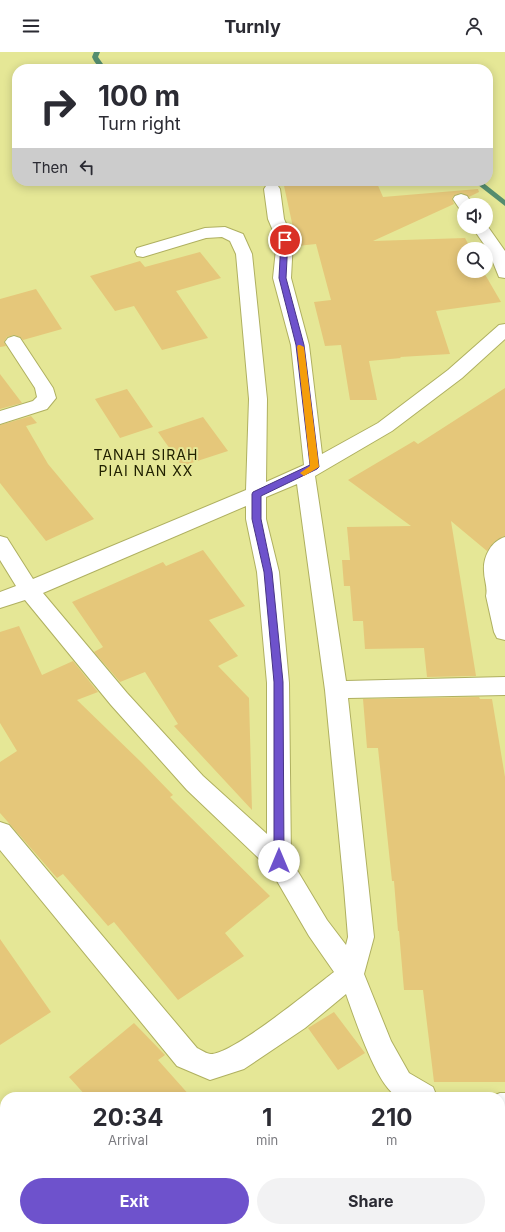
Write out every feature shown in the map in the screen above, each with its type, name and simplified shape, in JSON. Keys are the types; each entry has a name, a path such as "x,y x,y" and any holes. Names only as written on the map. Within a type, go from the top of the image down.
{"street":[{"path":"0,832 187,1057 210,1067 234,1060 295,1019 351,974 360,937 357,888 336,690 310,470 300,345 282,278 285,240 276,219 272,188"},
{"path":"142,252 205,233 224,232 237,238 244,254 258,399 256,519 268,572 278,682 279,861"},
{"path":"485,234 496,250 505,273"},
{"path":"0,600 29,590 310,470 385,427 455,374 505,328"},
{"path":"0,418 40,405 46,398 44,388 14,342"},
{"path":"0,543 29,590 119,699 195,783 279,861 318,928 351,974 380,1048 399,1082 415,1092"},
{"path":"505,544 499,549 493,571 502,588 497,596 505,632"},
{"path":"336,690 505,686"}],"building":[{"path":"284,186 378,186 383,197 478,189 479,192 469,197 461,193 455,195 452,198 454,204 373,241 465,238 467,242 457,242 457,278 487,278 501,302 436,311 450,354 400,357 401,358 369,361 377,400 350,400 341,345 325,346 314,302 331,300 316,244 297,246"},
{"path":"200,252 221,278 176,291 208,338 162,350 134,306 115,311 90,276 140,261 145,267"},
{"path":"36,289 62,329 23,340 14,335 7,337 4,342 6,346 0,347 0,299"},
{"path":"0,374 22,403 0,409"},
{"path":"505,388 505,536 495,541 487,551 451,521 476,676 427,677 424,648 365,649 363,621 353,621 350,586 344,586 342,560 350,560 347,527 411,526 348,480 414,441 418,444"},
{"path":"127,389 153,427 120,438 95,399"},
{"path":"31,416 37,423 26,426 48,464 94,519 46,541 0,483 0,425"},
{"path":"203,417 228,451 182,466 158,432"},
{"path":"203,550 245,606 209,620 238,656 218,666 249,698 252,810 174,726 178,724 145,672 120,682 94,652 103,647 72,602 163,562 166,566"},
{"path":"19,626 42,675 73,661 98,692 77,700 141,762 173,795 170,797 270,896 225,933 244,956 178,1000 114,922 108,926 63,874 57,878 0,813 0,762 17,751 0,723 0,632"},
{"path":"479,697 480,699 492,699 505,777 505,1082 434,1082 423,990 404,990 394,881 392,881 378,748 367,748 363,699"},
{"path":"0,939 51,1012 0,1045"},
{"path":"334,1012 365,1053 338,1070 308,1028"},
{"path":"134,1023 165,1055 158,1060 187,1092 82,1092 69,1077"}],"waterway":[{"path":"97,52 95,57 99,64"},
{"path":"483,186 505,204"}],"slow traffic":[{"path":"300,347 314,467 304,473"}],"district":[{"name":"TANAH SIRAH PIAI NAN XX","path":"146,464"}],"route":[{"path":"279,861 278,682 268,572 256,519 256,494 305,473 314,467 300,345 282,278 285,240"}]}
